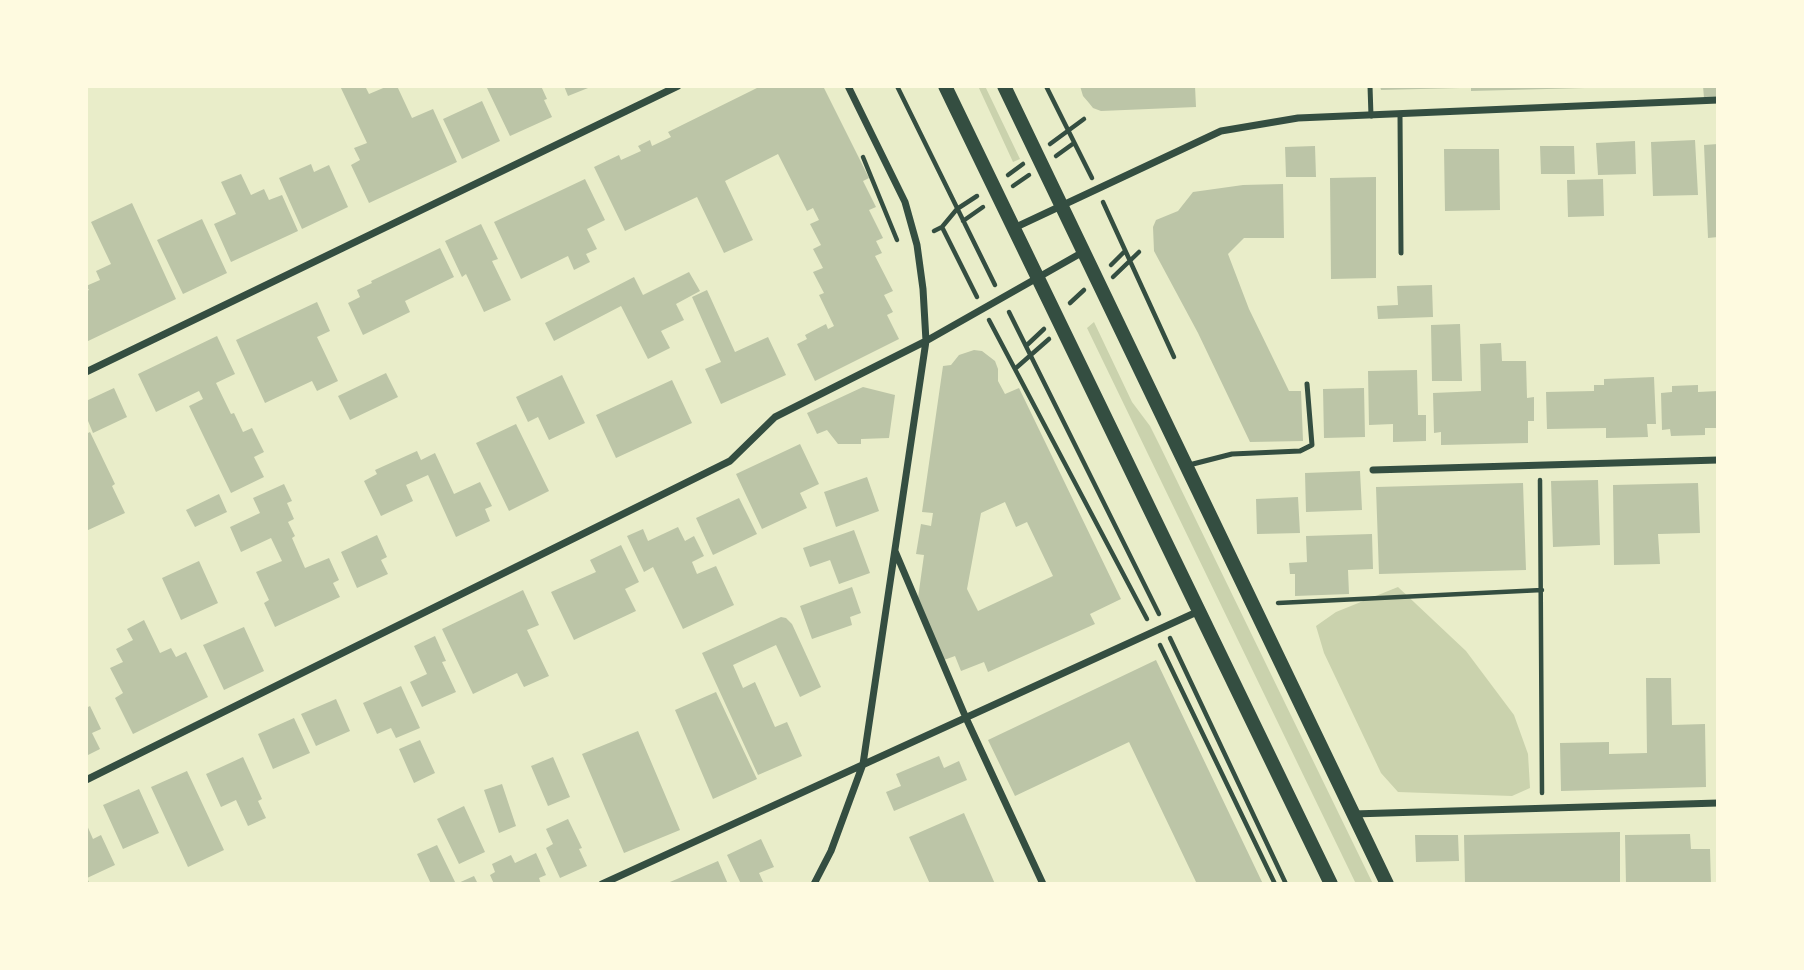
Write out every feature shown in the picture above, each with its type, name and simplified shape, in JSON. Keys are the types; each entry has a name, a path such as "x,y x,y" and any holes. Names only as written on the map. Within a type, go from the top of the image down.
{"main road":[{"path":"946,86 1331,884"},
{"path":"1004,86 1387,884"}],"street":[{"path":"86,372 678,86"},
{"path":"814,884 831,851 863,764 926,341 917,245 905,202 848,86"},
{"path":"1014,228 1221,131 1298,118 1718,100"},
{"path":"86,780 730,461 775,416 926,341 1083,252"},
{"path":"1373,470 1718,460"},
{"path":"894,550 966,718 1043,884"},
{"path":"602,884 1199,611"},
{"path":"1353,814 1718,803"}],"lane":[{"path":"1370,86 1370,116"},
{"path":"1400,115 1401,253"},
{"path":"1186,466 1232,454 1300,451 1312,445 1307,384"}],"path":[{"path":"897,86 1165,626 1286,884"},
{"path":"1046,86 1097,188 1174,357"},
{"path":"963,221 996,191 1039,160 1084,119"},
{"path":"934,231 942,227 957,209 996,191 1039,160 1074,143"},
{"path":"859,148 900,247"},
{"path":"942,227 1154,631 1275,884"},
{"path":"1016,368 1032,355 1125,251"},
{"path":"1098,284 1139,252"},
{"path":"1027,345 1059,322"},
{"path":"1540,465 1542,808"},
{"path":"1278,603 1542,590"}],"green space":[{"path":"978,86 985,86 1020,159 1013,162"},
{"path":"1094,322 1132,402 1150,426 1160,446 1373,884 1356,884 1087,328"},
{"path":"1398,587 1466,651 1514,715 1528,754 1530,788 1512,796 1398,792 1381,773 1324,653 1316,626 1336,612"}],"building":[{"path":"340,86 365,86 369,94 388,86 397,86 412,118 433,109 457,162 369,203 351,165 360,160 354,148 367,143"},
{"path":"486,86 541,86 552,117 510,136"},
{"path":"564,86 593,86 568,96"},
{"path":"761,86 823,86 869,178 863,181 876,207 869,210 883,238 876,241 882,253 875,256 893,291 884,295 893,312 887,315 899,339 815,381 797,344 807,339 805,335 826,324 828,329 834,326 819,295 824,293 813,272 823,268 813,249 821,245 810,224 819,220 813,208 807,211 778,154 725,181 753,240 724,253 697,197 625,231 594,167 619,155 621,160 641,151 638,146 650,140 652,146 671,137 668,132"},
{"path":"1080,86 1195,86 1196,107 1101,111 1093,108 1083,96"},
{"path":"1380,86 1460,86 1460,88 1381,90"},
{"path":"1471,86 1584,86 1585,88 1471,91"},
{"path":"1703,86 1718,86 1718,97 1704,98"},
{"path":"482,101 500,141 462,159 443,119"},
{"path":"1695,140 1698,195 1653,196 1651,142"},
{"path":"1635,141 1636,174 1598,175 1596,143"},
{"path":"1718,144 1718,237 1708,238 1704,145"},
{"path":"1315,146 1316,177 1286,177 1285,147"},
{"path":"1540,146 1574,146 1575,174 1541,174"},
{"path":"1444,149 1499,149 1500,210 1445,211"},
{"path":"311,164 314,172 329,165 348,207 302,229 279,178"},
{"path":"241,174 251,195 264,189 269,200 282,195 298,231 231,262 214,224 236,214 221,182"},
{"path":"1376,177 1376,278 1331,279 1330,178"},
{"path":"585,179 605,220 587,229 597,249 586,254 590,262 574,270 568,256 521,279 494,222"},
{"path":"1603,179 1604,216 1568,217 1567,180"},
{"path":"1283,184 1284,238 1244,238 1228,254 1249,309 1289,391 1301,391 1303,441 1250,442 1198,333 1154,251 1153,227 1156,220 1178,211 1193,192 1243,185"},
{"path":"132,203 176,299 86,342 86,291 89,290 86,286 100,280 96,271 111,264 91,222"},
{"path":"202,219 227,273 183,294 157,240"},
{"path":"481,224 498,259 492,261 511,300 484,312 466,274 462,277 445,241"},
{"path":"440,248 454,277 405,301 410,312 363,335 348,303 360,297 357,290"},
{"path":"689,272 700,291 676,304 684,320 661,331 670,348 648,359 621,306 554,341 545,323 634,277 643,295"},
{"path":"1432,285 1433,317 1378,319 1377,306 1398,305 1397,286"},
{"path":"707,290 735,352 768,337 786,375 721,404 705,369 721,362 692,297"},
{"path":"317,302 330,331 317,337 338,381 317,391 312,381 265,403 236,340"},
{"path":"1460,324 1462,381 1432,381 1431,325"},
{"path":"217,336 235,374 216,383 243,432 252,428 264,452 254,457 264,477 231,493 189,406 203,399 199,391 156,412 138,374"},
{"path":"1501,343 1502,361 1526,361 1527,398 1534,397 1534,421 1528,421 1528,443 1441,445 1441,432 1434,433 1433,393 1481,391 1480,344"},
{"path":"974,350 982,351 995,361 998,381 1005,394 1019,388 1121,599 1090,614 1095,624 988,672 984,662 961,671 955,656 944,660 918,598 924,555 916,554 921,524 931,526 933,513 922,512 943,366 951,365 959,355","holes":["1005,502 1016,527 1027,522 1053,576 978,611 967,589 981,513"]},
{"path":"1417,370 1418,415 1426,415 1426,441 1393,442 1393,424 1369,425 1368,371"},
{"path":"386,373 398,397 350,420 338,396"},
{"path":"562,375 585,423 549,440 538,417 528,422 516,397"},
{"path":"1654,377 1656,424 1647,424 1648,437 1606,438 1606,428 1547,429 1546,392 1594,391 1594,385 1604,385 1604,379"},
{"path":"672,380 692,423 616,458 596,415"},
{"path":"1698,385 1698,392 1718,391 1718,428 1705,428 1705,435 1671,436 1670,429 1662,430 1661,393 1672,392 1672,386"},
{"path":"863,387 895,395 889,438 861,439 861,444 838,444 827,430 817,434 807,413"},
{"path":"114,388 127,417 93,433 86,416 86,401"},
{"path":"1364,388 1365,437 1324,438 1323,389"},
{"path":"516,424 549,491 509,511 476,443"},
{"path":"90,432 115,484 112,486 125,513 86,531 86,434"},
{"path":"800,444 819,484 800,493 807,508 762,529 736,474"},
{"path":"417,451 421,460 435,453 454,494 480,482 492,506 485,509 490,521 456,537 428,475 406,485 413,501 381,516 364,481 377,474 375,470"},
{"path":"1360,471 1362,510 1306,512 1305,473"},
{"path":"867,477 879,511 836,527 824,492"},
{"path":"1598,480 1600,545 1553,547 1551,481"},
{"path":"1523,483 1526,570 1379,574 1376,487"},
{"path":"1698,483 1700,533 1658,534 1660,564 1614,565 1613,485"},
{"path":"284,484 292,501 287,503 294,519 288,522 295,536 292,538 305,568 329,558 339,580 333,583 340,597 275,627 264,603 269,600 256,572 282,561 271,538 241,552 230,527 260,513 253,498"},
{"path":"219,494 227,512 195,527 186,510"},
{"path":"1298,497 1300,533 1257,534 1256,499"},
{"path":"739,498 757,534 713,555 696,518"},
{"path":"678,527 685,541 694,536 704,556 692,562 697,574 716,566 734,605 683,629 653,567 644,572 627,536 643,529 648,541"},
{"path":"854,530 870,573 839,584 830,560 810,567 803,548"},
{"path":"1372,534 1373,569 1348,570 1349,594 1295,596 1295,574 1290,574 1289,563 1307,562 1306,536"},
{"path":"377,535 387,557 381,560 388,574 357,588 341,552"},
{"path":"621,545 639,582 625,589 636,611 574,640 551,592 596,572 590,560"},
{"path":"199,561 218,603 181,620 162,578"},
{"path":"852,587 861,613 850,617 852,625 812,639 800,606"},
{"path":"523,590 539,625 527,630 549,676 524,687 517,673 473,694 442,629"},
{"path":"781,617 792,624 821,687 800,697 776,645 733,665 743,688 755,682 775,727 787,722 802,756 758,775 702,653"},
{"path":"144,620 160,653 171,648 176,657 186,652 208,697 133,734 115,698 123,693 110,668 123,662 116,649 133,640 127,629"},
{"path":"244,627 264,671 224,690 203,645"},
{"path":"435,636 446,661 442,662 456,692 422,707 410,682 427,674 414,646"},
{"path":"1156,660 1263,884 1197,884 1129,742 1015,796 988,740"},
{"path":"1646,678 1671,678 1672,725 1705,724 1706,787 1561,791 1560,743 1609,742 1609,754 1647,753"},
{"path":"401,686 420,728 396,738 391,728 377,734 363,703"},
{"path":"716,692 757,779 713,799 675,710"},
{"path":"336,699 350,731 316,746 301,714"},
{"path":"90,706 101,729 92,733 100,749 86,756 86,708"},
{"path":"294,718 310,753 273,769 258,734"},
{"path":"638,731 680,830 624,853 582,754"},
{"path":"420,740 435,773 414,783 399,749"},
{"path":"939,756 944,768 959,761 967,780 894,811 886,792 901,786 896,774"},
{"path":"243,757 262,799 258,801 266,818 248,826 236,800 221,807 206,774"},
{"path":"553,757 570,797 548,806 531,766"},
{"path":"187,771 224,850 188,867 151,787"},
{"path":"502,784 516,826 499,833 484,790"},
{"path":"139,789 159,833 123,849 103,805"},
{"path":"464,806 485,852 459,864 437,819"},
{"path":"964,813 995,884 930,884 909,837"},
{"path":"568,819 582,848 579,849 587,866 560,878 546,848 553,844 546,829"},
{"path":"86,823 93,839 101,835 115,865 87,878 90,884 86,884"},
{"path":"1620,832 1620,884 1465,884 1464,835"},
{"path":"1690,834 1691,849 1710,849 1711,884 1626,884 1625,835"},
{"path":"1415,835 1458,835 1459,861 1416,862"},
{"path":"761,839 774,867 759,873 764,884 741,884 727,855"},
{"path":"437,845 456,884 431,884 417,854"},
{"path":"536,853 546,875 539,878 541,884 494,884 490,875 495,872 492,864 511,855 515,863"},
{"path":"718,861 728,884 665,884 677,879"},
{"path":"474,876 478,884 456,884"}]}
